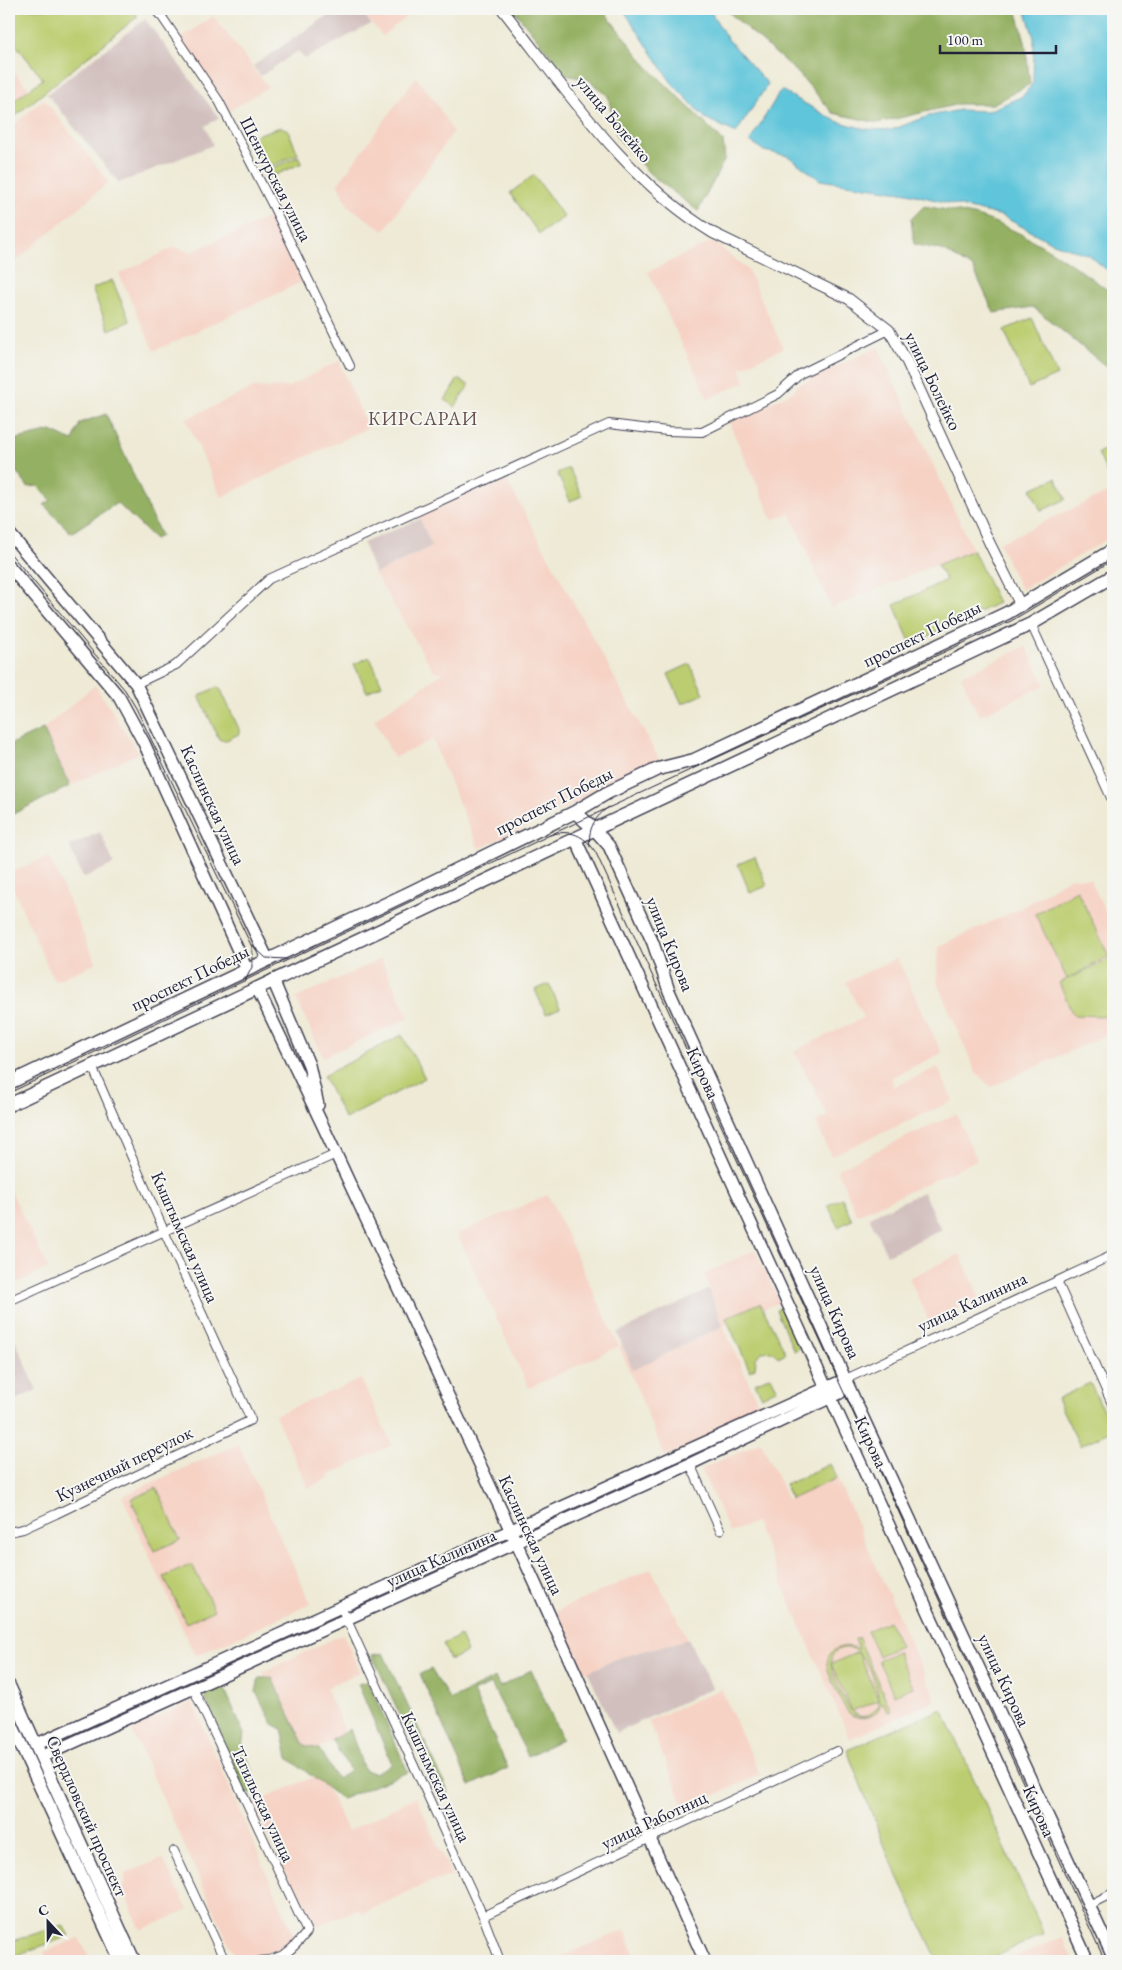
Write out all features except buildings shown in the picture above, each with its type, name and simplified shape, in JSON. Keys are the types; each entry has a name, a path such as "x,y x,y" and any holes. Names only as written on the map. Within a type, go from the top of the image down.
{"main road":[{"name":"Каслинская улица","path":"9,533 136,684 268,960 273,980 309,1065 323,1126"},
{"name":"проспект Победы","path":"9,1083 575,812 606,794 658,769 694,760 914,658 1021,606 1113,550"},
{"name":"Каслинская улица","path":"9,566 119,698 144,743 247,970 323,1126 516,1543 705,1961"},
{"name":"проспект Победы","path":"9,1105 1031,624 1113,576"},
{"name":"улица Болейко","path":"1021,606 1031,624"},
{"name":"улица Кирова","path":"575,812 609,846 617,863 653,943 669,991 846,1380 1113,1957"},
{"path":"575,812 575,838"},
{"name":"Кирова","path":"575,838 1088,1961"},
{"name":"улица Калинина","path":"38,1751 193,1688 690,1464 829,1393 846,1380"},
{"name":"улица Калинина","path":"38,1751 341,1607 510,1531 829,1393"},
{"name":"Свердловский проспект","path":"9,1686 134,1961"},
{"name":"Свердловский проспект","path":"9,1718 120,1961"},
{"path":"27,1758 38,1751"}],"street":[{"name":"улица Болейко","path":"502,9 612,148 654,190 700,225 849,299 889,330 907,362 990,544 1021,606"},
{"name":"Шенкурская улица","path":"161,11 219,101 264,188 350,366"},
{"path":"136,684 176,665 269,579 609,424 667,431 702,432 778,394 800,374 889,330"},
{"name":"улица Болейко","path":"1031,624 1113,802"},
{"name":"Кыштымская улица","path":"92,1066 164,1231 252,1420"},
{"path":"9,1301 336,1154"},
{"name":"улица Калинина","path":"846,1380 1113,1255"},
{"path":"1056,1281 1113,1406"},
{"name":"Кузнечный переулок","path":"9,1532 23,1529 56,1514 252,1420"},
{"path":"690,1464 720,1530"},
{"name":"Кыштымская улица","path":"341,1607 483,1916 500,1961"},
{"name":"Тагильская улица","path":"193,1688 307,1932 292,1951 272,1960 260,1961"},
{"name":"улица Работниц","path":"483,1916 837,1751"},
{"path":"174,1851 225,1961"},
{"path":"1089,1905 1113,1894"}],"shaded area":[{"path":"337,9 361,9 371,24 305,59 298,51 261,76 253,66"},
{"path":"361,9 416,9 382,36"},
{"path":"213,16 268,87 229,111 179,40"},
{"path":"145,19 219,118 205,126 213,145 119,183 47,94"},
{"path":"9,66 30,90 9,107"},
{"path":"416,77 435,101 453,132 384,231 348,206 338,184"},
{"path":"44,99 109,182 9,267 9,129"},
{"path":"272,216 302,282 154,351 119,274 175,247 191,252"},
{"path":"713,241 748,270 783,348 740,368 745,382 708,399 648,272"},
{"path":"878,347 973,550 831,608 790,513 773,520 729,423 793,392 798,385"},
{"path":"339,361 368,428 221,497 186,419 253,388 288,387"},
{"path":"505,477 661,763 479,849 439,757 433,740 438,737 394,758 374,719 443,673 433,670 375,574 432,546 418,514"},
{"path":"1113,490 1113,536 1021,590 999,543"},
{"path":"420,519 432,546 375,574 363,543"},
{"path":"1026,646 1045,685 979,716 961,676"},
{"path":"95,685 139,753 70,786 43,729"},
{"path":"100,832 114,864 83,878 69,846"},
{"path":"49,856 96,963 54,981 9,879 9,874"},
{"path":"1070,877 1090,879 1113,928 1113,1032 991,1087 976,1073 937,982 939,946 1021,908"},
{"path":"897,958 942,1053 892,1077 893,1087 938,1067 953,1101 831,1156 816,1122 828,1116 794,1051 863,1018 846,982"},
{"path":"381,959 409,1018 323,1057 296,998"},
{"path":"956,1114 977,1160 857,1215 837,1169"},
{"path":"9,1187 48,1268 9,1287"},
{"path":"923,1192 941,1230 887,1255 869,1217"},
{"path":"548,1195 619,1346 529,1388 457,1234"},
{"path":"755,1250 780,1302 723,1326 704,1274"},
{"path":"960,1254 980,1298 929,1321 909,1278"},
{"path":"709,1289 723,1326 633,1370 617,1333"},
{"path":"9,1326 37,1390 9,1403"},
{"path":"723,1326 762,1412 665,1457 619,1346 622,1345 633,1369"},
{"path":"361,1379 392,1445 329,1475 330,1478 308,1488 275,1415"},
{"path":"761,1442 788,1500 837,1478 936,1700 850,1739 755,1522 730,1533 701,1469"},
{"path":"238,1444 311,1604 195,1656 122,1496"},
{"path":"651,1569 688,1639 618,1658 588,1672 581,1670 554,1612"},
{"path":"343,1634 360,1672 326,1688 347,1735 300,1756 263,1672"},
{"path":"688,1639 712,1688 616,1733 588,1672 618,1658"},
{"path":"721,1689 760,1775 685,1808 648,1721"},
{"path":"192,1702 296,1940 249,1961 237,1961 131,1729"},
{"path":"320,1774 348,1831 416,1797 452,1876 427,1883 363,1913 358,1909 311,1928 254,1803"},
{"path":"163,1858 188,1910 141,1930 122,1888 125,1883 125,1874"},
{"path":"625,1930 637,1961 566,1961 564,1955"},
{"path":"1063,1937 1073,1961 1006,1961"},
{"path":"79,1938 91,1961 48,1961 44,1952"}],"green space":[{"path":"9,9 136,9 137,17 9,121 9,104 43,79 9,36"},
{"path":"513,9 602,9 646,65 723,141 725,159 698,211 650,174 617,137 608,96 589,80 566,75"},
{"path":"725,9 1016,9 1025,41 1030,84 993,104 959,104 878,123 833,113 798,73"},
{"path":"281,127 288,130 298,154 265,169 253,145 254,138 259,134"},
{"path":"299,156 302,163 269,178 266,171"},
{"path":"534,175 564,217 539,234 510,193"},
{"path":"924,206 973,215 1011,229 1047,248 1113,294 1113,372 1033,307 994,313 973,268 942,250 914,244 911,219"},
{"path":"112,280 130,321 109,330 92,289"},
{"path":"1032,318 1057,375 1029,388 1004,330"},
{"path":"458,379 469,385 455,407 445,400"},
{"path":"106,414 161,536 155,539 117,503 71,533 44,505 51,500 38,486 28,487 9,462 9,441 51,431 73,441 80,423"},
{"path":"1113,446 1113,475 1109,477 1098,453"},
{"path":"569,468 582,496 570,501 557,473"},
{"path":"1056,478 1066,499 1041,511 1031,489"},
{"path":"973,550 998,603 911,644 894,605 946,580 937,565"},
{"path":"370,657 382,685 367,692 354,664"},
{"path":"690,664 704,694 682,704 668,674"},
{"path":"217,687 221,690 239,729 239,734 224,741 219,739 199,696"},
{"path":"43,729 70,786 9,816 9,745"},
{"path":"755,857 767,886 750,893 738,864"},
{"path":"1077,890 1109,956 1067,979 1035,914"},
{"path":"1112,958 1113,1013 1104,1016 1073,1015 1059,983"},
{"path":"549,984 560,1008 546,1014 535,990"},
{"path":"402,1035 425,1078 345,1119 323,1076"},
{"path":"842,1198 852,1220 838,1227 828,1205"},
{"path":"760,1303 786,1353 778,1357 772,1351 761,1352 756,1358 755,1368 750,1371 726,1318"},
{"path":"783,1307 799,1348 794,1351 776,1310"},
{"path":"771,1376 777,1389 762,1397 755,1383"},
{"path":"1090,1383 1113,1430 1080,1446 1057,1399"},
{"path":"830,1464 837,1478 791,1499 785,1485"},
{"path":"157,1488 180,1540 154,1551 131,1499"},
{"path":"192,1564 214,1610 186,1623 164,1577"},
{"path":"889,1621 900,1646 878,1656 867,1631"},
{"path":"460,1636 467,1652 450,1660 443,1644"},
{"path":"858,1637 891,1711 888,1712 882,1701 879,1709 873,1715 865,1718 853,1716 846,1710 839,1697 828,1668 828,1658 834,1650 838,1648 849,1646 859,1649 855,1639","holes":["851,1648 857,1651 872,1674 878,1693 877,1708 864,1716 858,1716 845,1701 834,1676 831,1662 835,1651"]},
{"path":"858,1652 879,1700 852,1711 831,1664"},
{"path":"897,1652 913,1687 894,1695 878,1660"},
{"path":"383,1653 449,1793 439,1798 372,1655"},
{"path":"431,1669 450,1700 495,1678 500,1687 531,1670 562,1739 528,1756 491,1684 473,1692 508,1768 470,1786 420,1674"},
{"path":"259,1678 272,1678 304,1745 319,1749 337,1779 350,1770 332,1740 350,1729 364,1770 375,1773 392,1764 358,1684 368,1681 408,1772 342,1799 288,1758 282,1729 273,1724 256,1692"},
{"path":"224,1687 244,1734 242,1747 260,1791 247,1795 204,1695"},
{"path":"942,1709 1044,1934 985,1961 938,1961 889,1857 847,1750"},
{"path":"63,1925 69,1936 9,1958 9,1942"}],"water":[{"path":"623,9 709,9 727,38 768,84 736,133 705,118 671,82"},
{"path":"1025,9 1113,9 1113,275 1089,255 1053,243 1002,216 907,193 820,180 788,156 764,151 750,141 781,90 836,121 865,129 891,130 929,116 960,110 988,111 1023,96 1033,83 1034,38"}],"tram line":[{"path":"9,552 125,690 136,708 252,947 252,967 245,981"},
{"path":"9,1093 550,835 1011,621 1113,560"},
{"path":"590,847 589,841 593,824 609,807"},
{"path":"550,835 564,832 577,835 587,842 596,853 1105,1961"},
{"path":"252,945 266,958 287,959"}],"district":[{"name":"КИРСАРАИ","path":"423,418"}]}
